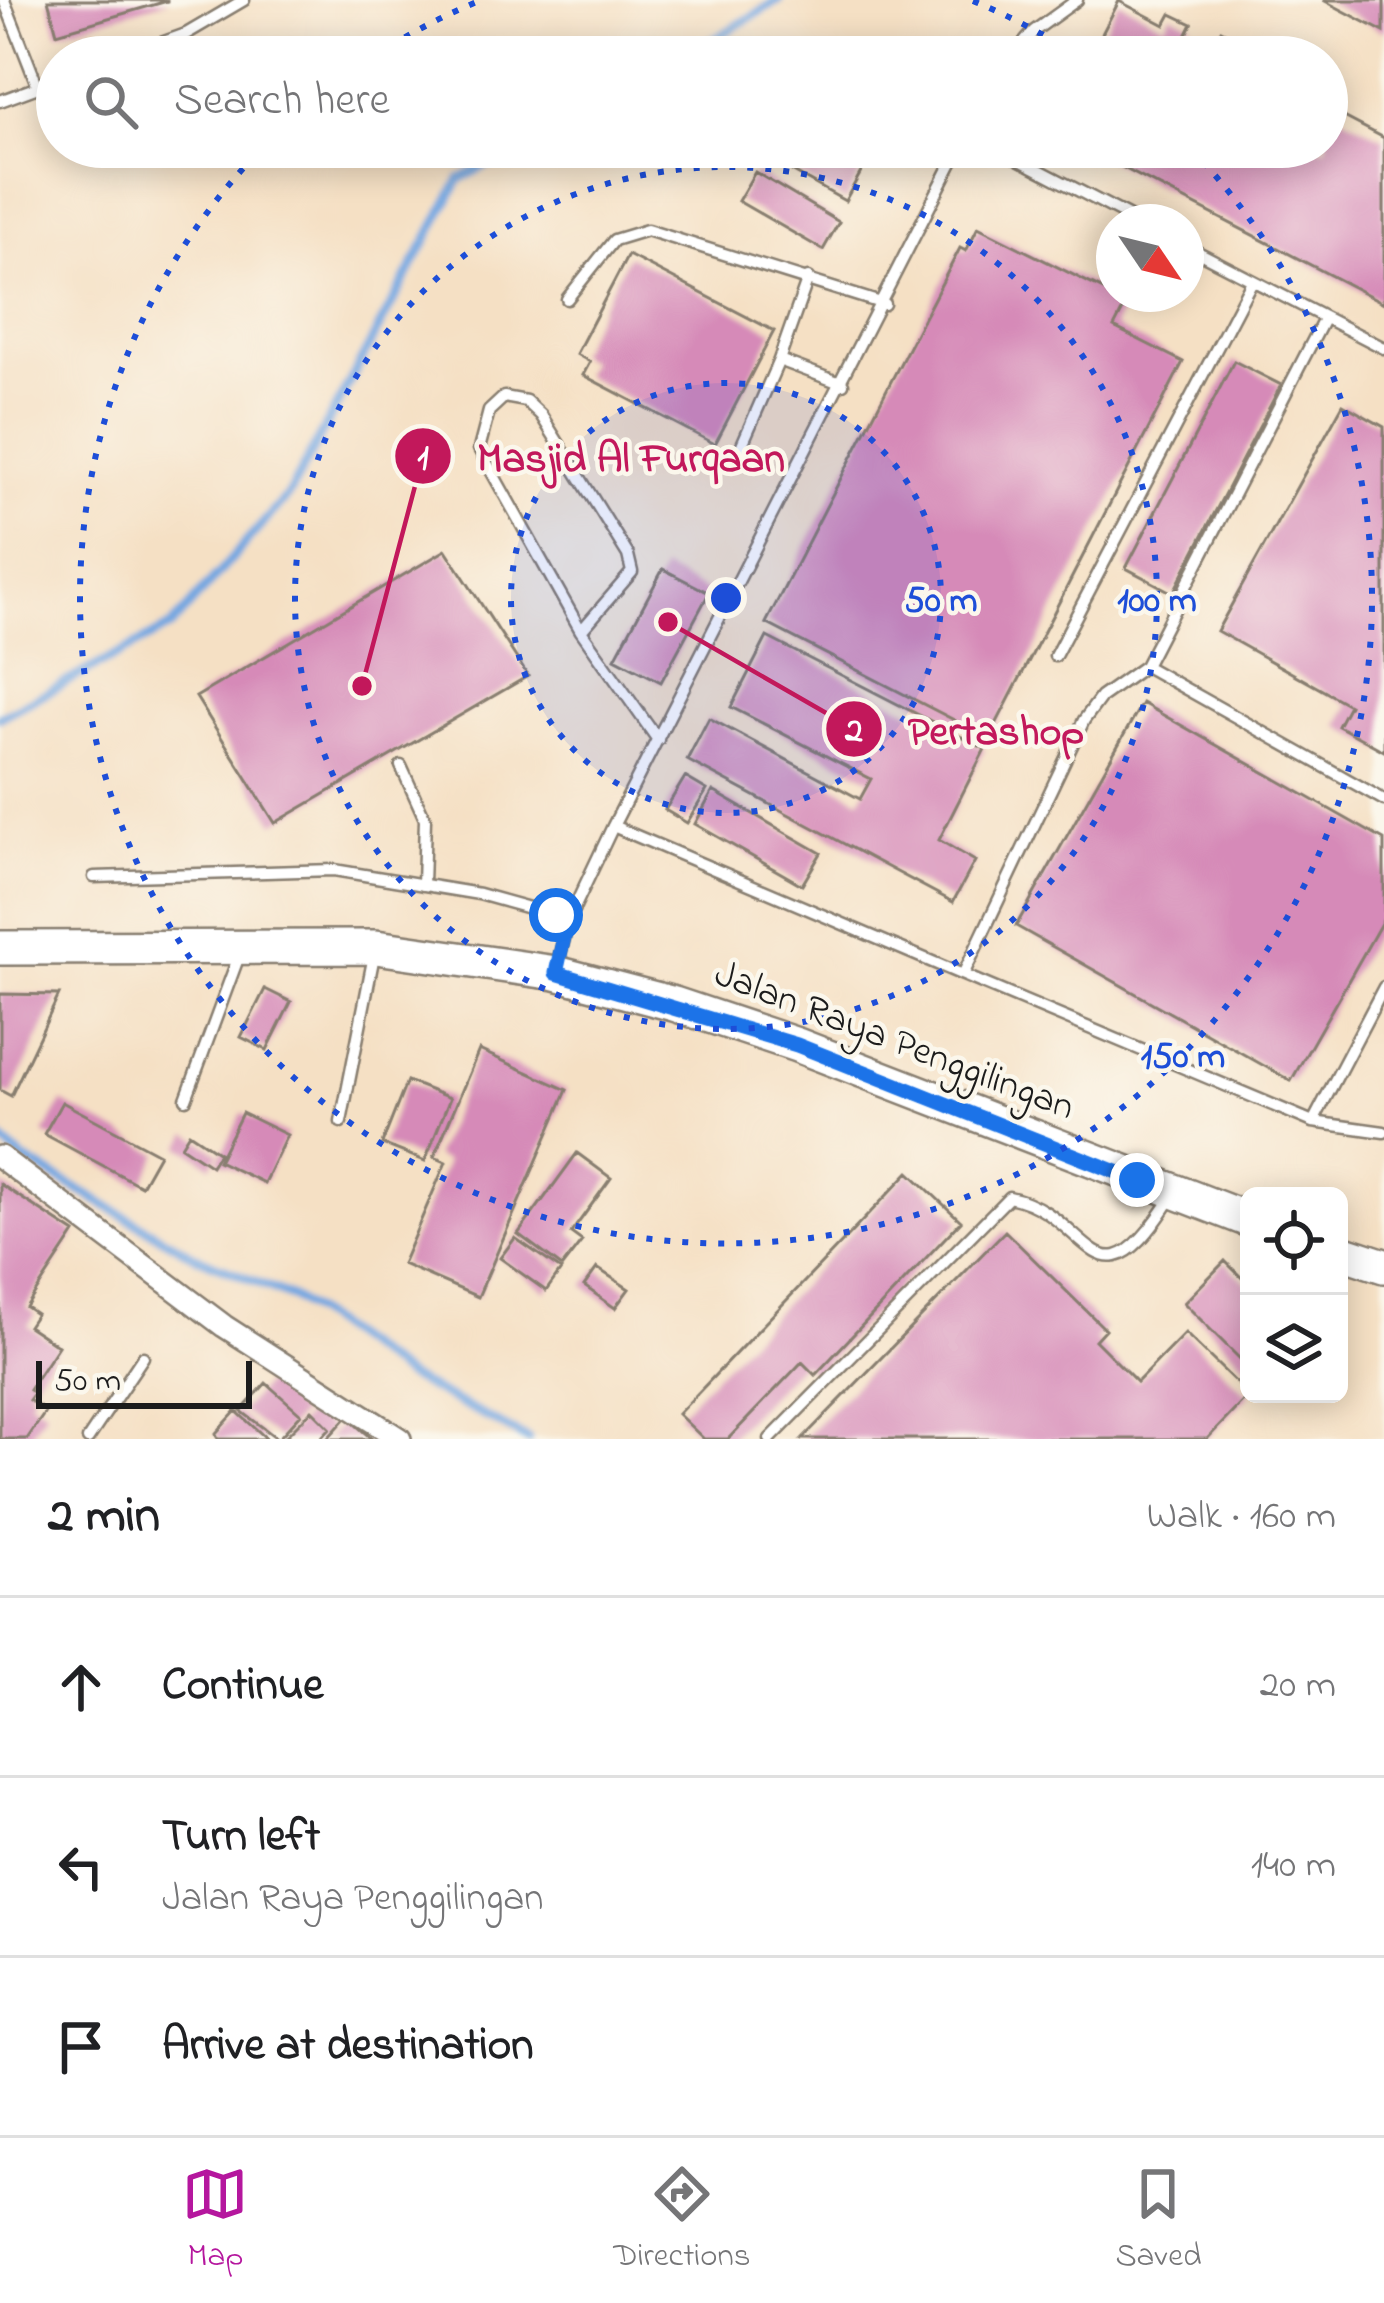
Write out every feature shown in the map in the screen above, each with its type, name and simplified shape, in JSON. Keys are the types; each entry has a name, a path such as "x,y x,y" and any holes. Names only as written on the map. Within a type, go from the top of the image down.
{"street":[{"name":"Jalan Raya Penggilingan","path":"0,948 376,947 556,973 797,1045 1240,1217"},
{"path":"0,1157 224,1326 384,1435"},
{"path":"1348,1254 1384,1266"}],"lane":[{"path":"4,0 36,82"},
{"path":"180,36 244,0"},
{"path":"1030,36 1077,0"},
{"path":"0,101 36,88"},
{"path":"556,973 568,919 613,826 844,384 951,168"},
{"path":"1035,168 1104,204"},
{"path":"567,299 597,255 630,232 676,236 884,304"},
{"path":"1204,256 1384,348"},
{"path":"734,463 808,278"},
{"path":"1055,656 1252,281"},
{"path":"963,975 1084,720 1101,697 1145,666 1324,319"},
{"path":"779,360 844,384"},
{"path":"581,631 632,572 628,556 541,415 526,401 504,397 489,411 479,449 581,631 658,740"},
{"path":"1145,666 1384,800"},
{"path":"401,766 425,819 423,885"},
{"path":"613,826 1313,1122 1384,1132"},
{"path":"94,877 334,870 568,919"},
{"path":"341,1122 376,947"},
{"path":"186,1099 241,950"},
{"path":"1313,1122 1384,987"},
{"path":"770,1439 1009,1197 1027,1200 1099,1256 1121,1256 1140,1243 1174,1193"},
{"path":"88,1439 143,1358"}],"building":[{"path":"48,0 167,0 167,1 57,33"},
{"path":"1323,0 1384,0 1384,32"},
{"path":"1119,1 1165,25 1171,14 1192,24 1186,36 1101,36"},
{"path":"1348,119 1384,138 1384,303 1204,210 1204,204 1193,204 1124,168 1348,168"},
{"path":"786,168 863,168 845,201"},
{"path":"755,172 839,222 823,250 738,201"},
{"path":"978,227 1096,286 1096,312 1122,312 1114,327 1183,362 989,738 766,623 960,248 966,251"},
{"path":"628,255 774,331 715,444 583,375 590,362 576,354"},
{"path":"1234,361 1281,385 1173,593 1126,568"},
{"path":"1343,404 1384,427 1384,751 1338,726 1349,705 1217,631"},
{"path":"446,550 528,676 275,823 196,697"},
{"path":"663,569 709,593 661,682 615,658"},
{"path":"767,637 985,749 939,840 975,861 953,902 687,760 709,718 860,799 871,779 731,707"},
{"path":"1142,703 1384,840 1384,918 1291,1081 1016,926"},
{"path":"685,777 707,790 687,823 665,810"},
{"path":"713,791 821,853 802,885 695,824"},
{"path":"265,989 291,1002 267,1050 241,1037"},
{"path":"0,994 59,995 11,1096 0,1090"},
{"path":"479,1050 567,1090 478,1297 402,1264 446,1162 434,1157"},
{"path":"407,1081 450,1098 425,1161 382,1144"},
{"path":"62,1102 159,1154 141,1186 44,1134"},
{"path":"242,1113 287,1135 264,1183 218,1161"},
{"path":"189,1133 219,1153 211,1166 181,1146"},
{"path":"577,1153 611,1178 571,1233 582,1241 562,1267 518,1234"},
{"path":"909,1172 961,1221 815,1375 802,1362 728,1439 704,1439 678,1414"},
{"path":"0,1184 75,1233 26,1307 36,1314 28,1326 58,1346 29,1390 34,1393 29,1400 46,1411 27,1439 0,1439"},
{"path":"1005,1231 1105,1329 1095,1340 1137,1382 1185,1333 1240,1386 1241,1403 1207,1439 802,1439"},
{"path":"515,1238 561,1270 546,1291 500,1258"},
{"path":"1225,1261 1240,1276 1240,1359 1184,1303"},
{"path":"597,1268 629,1289 615,1308 584,1286"},
{"path":"266,1383 301,1414 278,1439 241,1411"},
{"path":"312,1410 330,1428 320,1439 283,1439"},
{"path":"236,1411 267,1439 218,1439 216,1433"},
{"path":"347,1417 372,1439 327,1439"}],"waterway":[{"path":"720,36 779,0"},
{"path":"0,717 172,626 288,495 460,179 481,168"},
{"path":"0,1139 22,1158 195,1256 295,1299 404,1375 528,1439"}],"place":[{"name":"Pertashop","path":"668,622"},
{"name":"Masjid Al Furqaan","path":"362,686"}],"route":[{"path":"556,915 568,919 556,973 674,1004 797,1045 1137,1180"}]}
